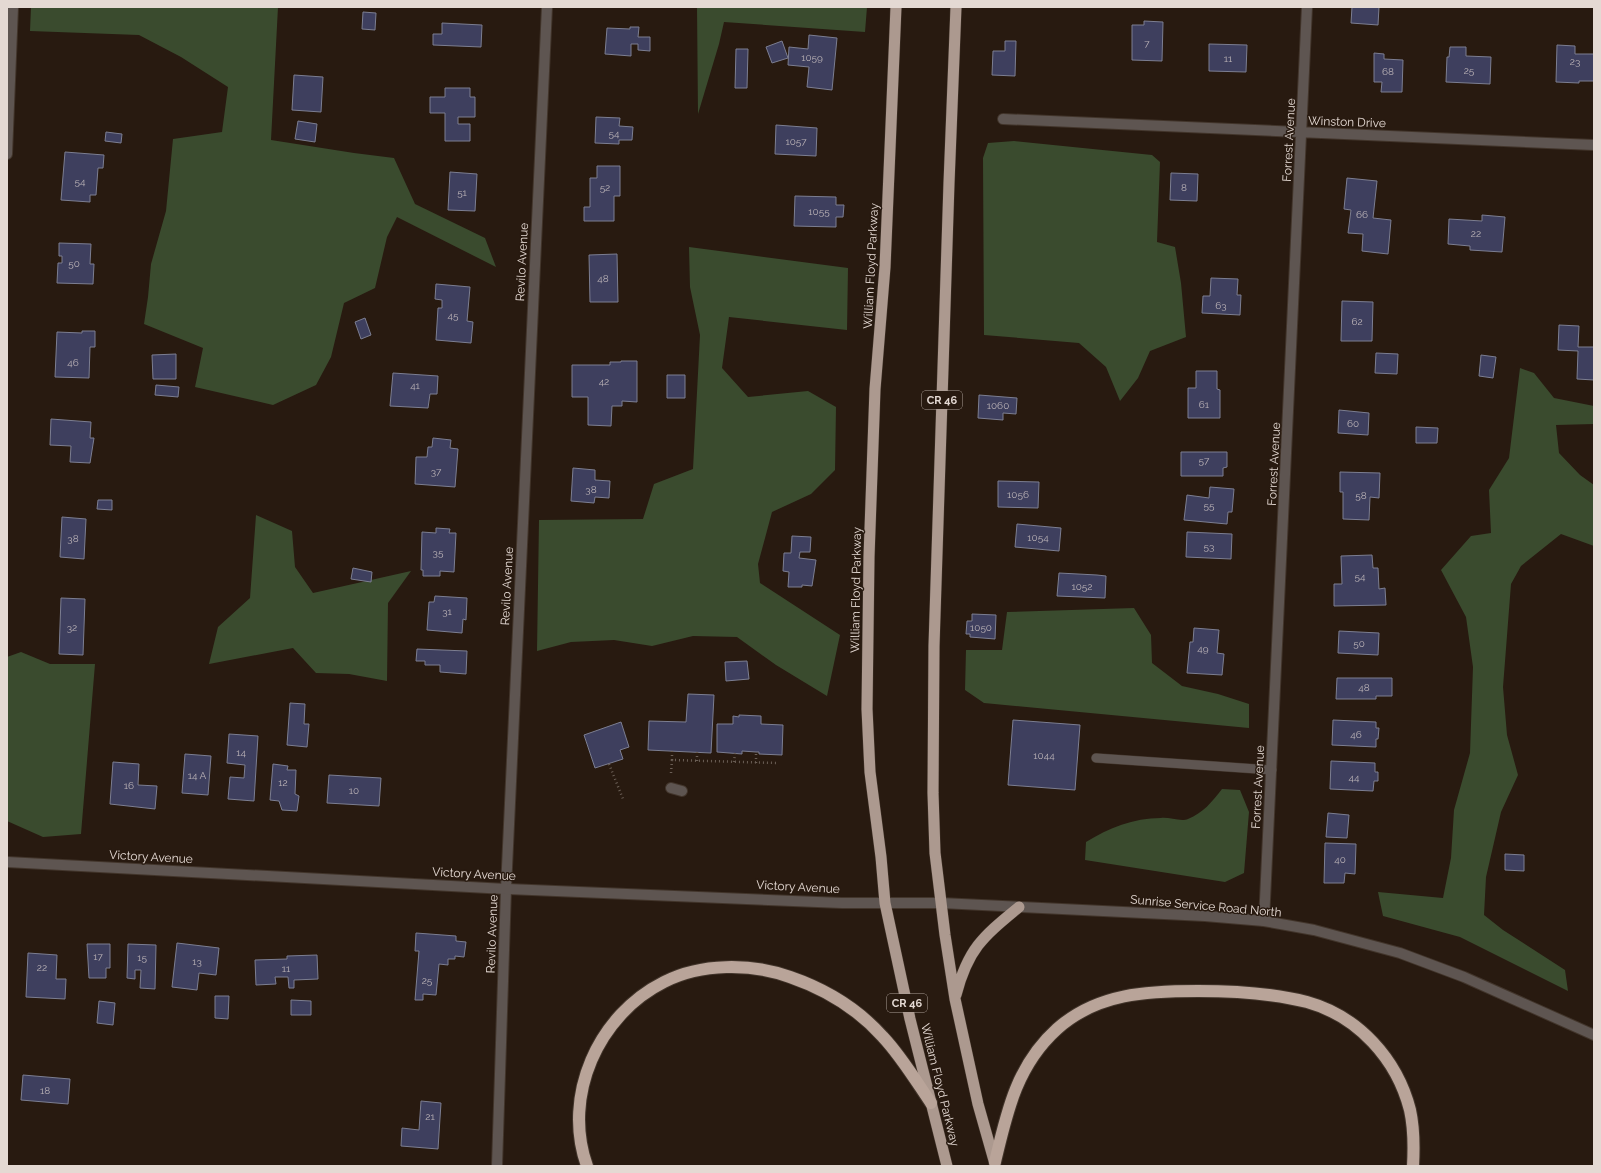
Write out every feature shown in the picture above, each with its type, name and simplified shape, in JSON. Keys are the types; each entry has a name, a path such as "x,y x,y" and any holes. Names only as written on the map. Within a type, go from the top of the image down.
{"highway":[{"name":"William Floyd Parkway","path":"896,7 885,268 875,389 867,629 867,709 870,772 881,857 885,903 910,1019 947,1166"},
{"name":"CR 46","path":"956,7 948,191 933,704 935,853 955,999 978,1104 995,1164"},
{"path":"955,999 964,971 975,947 989,931 1019,907"},
{"path":"587,1166 580,1140 580,1099 590,1062 606,1032 618,1017 647,992 684,973 704,969 727,967 767,970 789,976 830,995 850,1007 883,1036 931,1102"},
{"path":"995,1164 1015,1088 1028,1064 1047,1038 1070,1019 1095,1005 1124,996 1160,992 1216,991 1274,996 1308,1003 1339,1016 1354,1025 1367,1036 1380,1050 1398,1078 1410,1110 1413,1127 1413,1166"}],"street":[{"path":"7,154 13,7"},
{"name":"Revilo Avenue","path":"497,1166 506,889 547,7"},
{"name":"Forrest Avenue","path":"1264,921 1308,7"},
{"name":"Winston Drive","path":"1003,119 1594,145"},
{"path":"671,788 682,790"},
{"name":"Victory Avenue","path":"7,862 506,889 842,903 941,903"},
{"name":"Sunrise Service Road North","path":"941,903 1205,916 1264,921 1314,930 1400,953 1464,977 1594,1035"}],"lane":[{"path":"1096,758 1272,770"}],"path":[{"path":"671,788 672,751"},
{"path":"697,752 697,761"},
{"path":"756,752 756,763"},
{"path":"734,762 735,753"},
{"path":"672,760 777,764"},
{"path":"609,764 622,799"}],"green space":[{"path":"31,7 278,7 271,140 394,158 415,204 485,238 496,267 397,217 387,237 375,288 344,303 331,357 316,385 273,405 195,387 203,348 144,324 151,264 166,211 173,139 222,132 228,87 181,57 139,35 30,31"},
{"path":"697,7 867,7 865,32 724,22 698,114"},
{"path":"1014,141 1152,155 1160,162 1157,242 1175,247 1181,283 1186,337 1150,351 1138,378 1120,401 1106,367 1079,343 984,335 983,158 988,143"},
{"path":"689,247 848,268 847,330 729,317 722,368 748,397 808,391 836,407 835,470 811,494 772,512 758,564 760,583 840,635 827,696 776,665 737,637 693,636 652,646 614,640 571,642 537,651 539,520 643,519 654,484 693,469 700,335 690,287"},
{"path":"1520,368 1534,373 1554,398 1594,406 1594,424 1556,425 1559,453 1580,475 1594,485 1594,546 1561,534 1521,566 1511,584 1503,687 1507,735 1518,775 1501,812 1486,877 1484,915 1503,930 1565,970 1568,991 1460,937 1383,916 1378,892 1443,898 1451,858 1454,810 1470,753 1473,667 1466,617 1441,570 1471,536 1491,533 1489,490 1509,458"},
{"path":"256,515 292,531 295,567 313,593 411,571 388,603 387,681 349,674 316,673 293,648 209,664 218,627 250,598"},
{"path":"1134,608 1151,635 1152,663 1182,686 1218,694 1249,704 1249,728 984,703 965,690 966,650 1002,650 1007,612"},
{"path":"21,652 50,664 95,664 81,834 43,837 7,821 7,657"},
{"path":"1222,789 1240,790 1249,812 1244,873 1225,882 1085,860 1086,842 1103,832 1131,822 1151,818 1188,819 1193,817 1211,803"}],"building":[{"path":"1352,7 1379,7 1378,25 1351,23"},
{"path":"363,12 376,13 375,30 362,29"},
{"path":"1144,21 1163,22 1162,61 1132,60 1132,25 1144,25"},
{"path":"442,23 482,25 481,47 433,45 433,34 442,34"},
{"path":"630,27 639,27 638,37 650,37 650,51 638,50 638,44 631,44 631,56 605,54 607,28 630,29"},
{"path":"809,35 837,38 832,90 807,87 809,67 788,65 789,47 808,49"},
{"path":"782,41 788,58 772,63 766,47"},
{"path":"1005,41 1016,41 1015,76 992,75 993,51 1005,51"},
{"path":"1209,44 1247,45 1246,72 1209,71"},
{"path":"1557,45 1575,46 1575,54 1594,54 1594,81 1579,81 1579,83 1556,82"},
{"path":"1450,47 1466,47 1466,56 1491,57 1490,84 1446,82 1447,57 1449,57"},
{"path":"736,49 748,49 747,88 735,88"},
{"path":"1374,53 1384,54 1384,59 1403,60 1402,92 1381,92 1382,82 1374,82"},
{"path":"294,75 323,77 321,112 292,110"},
{"path":"445,88 470,88 470,97 475,97 475,117 458,117 458,124 470,124 470,141 445,141 445,113 430,113 430,97 445,97"},
{"path":"596,117 620,118 619,126 633,127 632,140 619,140 619,144 595,143"},
{"path":"298,121 317,124 315,142 295,139"},
{"path":"776,125 817,128 816,156 775,154"},
{"path":"106,132 122,134 121,143 105,141"},
{"path":"65,152 104,155 103,168 98,168 96,195 90,195 90,202 61,200"},
{"path":"597,166 620,166 620,196 614,196 614,221 584,221 584,207 590,207 590,178 597,178"},
{"path":"450,172 477,174 475,211 448,210"},
{"path":"1171,173 1198,174 1197,201 1170,200"},
{"path":"1347,178 1377,181 1373,218 1391,220 1388,254 1362,251 1363,234 1348,233 1351,210 1344,209"},
{"path":"795,196 836,197 836,205 844,205 843,217 836,217 836,227 794,226"},
{"path":"1482,215 1505,217 1502,252 1470,250 1470,246 1448,244 1449,219 1482,221"},
{"path":"59,243 91,244 90,264 94,264 93,284 57,283 58,263 62,263 62,256 59,256"},
{"path":"617,254 618,302 590,302 589,255"},
{"path":"1211,278 1238,279 1237,295 1241,295 1240,315 1202,313 1203,296 1210,296"},
{"path":"436,284 470,287 467,321 473,322 471,343 436,340 438,308 442,308 442,300 435,299"},
{"path":"1342,301 1373,302 1372,341 1341,341"},
{"path":"365,318 371,335 361,339 355,322"},
{"path":"1559,325 1579,326 1578,347 1594,347 1594,380 1577,379 1578,351 1558,350"},
{"path":"82,331 95,331 95,347 90,347 89,378 55,377 57,332 82,333"},
{"path":"1376,353 1398,354 1397,374 1375,373"},
{"path":"176,354 176,379 153,379 152,355"},
{"path":"1481,355 1496,357 1493,378 1479,376"},
{"path":"637,361 637,402 622,401 622,406 612,406 611,426 588,425 588,397 572,397 572,365 610,365 610,362"},
{"path":"1196,371 1217,371 1217,389 1220,390 1220,418 1188,418 1188,388 1196,388"},
{"path":"393,373 438,376 437,394 430,394 428,408 390,406"},
{"path":"667,375 685,375 685,398 667,398"},
{"path":"156,385 179,387 178,397 155,395"},
{"path":"979,395 1017,398 1016,414 1003,413 1003,420 978,418"},
{"path":"1339,410 1369,413 1368,435 1338,433"},
{"path":"51,419 91,422 90,438 94,438 90,463 70,462 71,446 50,445"},
{"path":"1416,427 1438,428 1437,443 1416,443"},
{"path":"433,438 451,440 450,448 458,449 455,487 415,484 416,457 427,457 428,447 432,447"},
{"path":"1181,452 1227,452 1227,467 1223,468 1223,476 1181,476"},
{"path":"573,468 595,470 595,480 610,481 609,498 595,497 594,503 571,501"},
{"path":"1340,472 1380,473 1379,498 1370,497 1369,520 1343,519 1343,492 1340,492"},
{"path":"998,481 1039,482 1038,508 998,507"},
{"path":"1210,487 1234,489 1232,512 1228,512 1227,524 1184,520 1187,495 1209,498"},
{"path":"98,500 112,500 112,510 97,509"},
{"path":"62,517 86,519 84,559 60,557"},
{"path":"1017,524 1061,528 1059,551 1015,547"},
{"path":"436,528 450,529 449,533 456,533 454,572 440,571 440,576 423,576 423,570 421,570 422,532 436,533"},
{"path":"1187,532 1232,534 1231,559 1186,557"},
{"path":"792,536 811,537 810,552 800,552 799,558 816,560 812,586 802,585 802,587 788,587 789,572 783,571 784,553 791,553"},
{"path":"1372,555 1373,568 1378,568 1379,589 1385,588 1386,605 1334,606 1334,584 1342,584 1341,556"},
{"path":"353,568 372,572 371,582 351,579"},
{"path":"1059,573 1106,576 1105,598 1057,596"},
{"path":"435,596 467,598 466,620 463,619 462,633 427,630 429,602 434,602"},
{"path":"61,598 85,599 83,655 59,654"},
{"path":"972,614 996,615 995,639 970,637 970,634 966,634 967,621 972,621"},
{"path":"1194,628 1219,630 1217,653 1224,654 1222,675 1187,673 1190,642 1193,642"},
{"path":"1339,631 1379,633 1378,655 1338,653"},
{"path":"417,649 467,651 466,674 440,672 440,665 425,665 425,661 416,661"},
{"path":"747,661 749,679 726,681 725,662"},
{"path":"1337,678 1392,678 1392,696 1376,696 1376,699 1336,699"},
{"path":"688,694 714,695 711,753 648,750 649,721 686,722"},
{"path":"290,703 305,704 304,724 309,724 307,747 287,745"},
{"path":"739,715 761,716 761,724 783,725 782,755 759,754 759,752 742,751 742,754 717,752 717,724 733,724 733,716 739,717"},
{"path":"1013,720 1080,725 1075,790 1008,785"},
{"path":"1333,720 1376,722 1376,728 1379,728 1378,739 1376,739 1376,747 1332,745"},
{"path":"621,722 629,747 620,750 623,759 595,768 584,735"},
{"path":"229,734 258,736 254,801 228,799 230,777 244,778 245,765 227,763"},
{"path":"185,754 211,756 208,795 182,793"},
{"path":"1331,761 1375,763 1375,772 1378,772 1378,781 1374,781 1373,791 1330,789"},
{"path":"113,762 139,764 138,785 157,786 155,809 110,804"},
{"path":"273,764 288,766 287,770 296,770 295,794 299,796 297,811 282,810 279,801 270,800"},
{"path":"329,775 381,778 379,806 327,803"},
{"path":"1328,813 1349,815 1347,838 1326,837"},
{"path":"1325,843 1356,844 1355,874 1345,873 1344,883 1324,883"},
{"path":"1505,854 1524,855 1524,871 1505,870"},
{"path":"416,933 456,936 456,941 466,942 464,957 455,956 455,959 448,959 448,965 439,964 436,995 423,994 423,1000 415,1000 419,951 415,951"},
{"path":"177,943 219,948 216,975 199,973 197,990 172,987"},
{"path":"87,944 110,944 110,968 106,968 106,978 89,978"},
{"path":"128,944 156,945 155,989 140,988 141,970 135,970 135,979 127,978"},
{"path":"28,953 57,955 56,979 66,979 65,999 26,997"},
{"path":"317,955 318,979 294,980 294,988 289,988 288,977 275,977 276,984 256,985 255,960 287,959 287,956"},
{"path":"215,996 229,996 228,1019 215,1018"},
{"path":"291,1000 311,1001 311,1015 291,1015"},
{"path":"99,1001 115,1003 113,1025 97,1023"},
{"path":"23,1075 70,1079 68,1104 21,1100"},
{"path":"421,1101 441,1103 438,1149 401,1146 402,1128 419,1130"}]}
